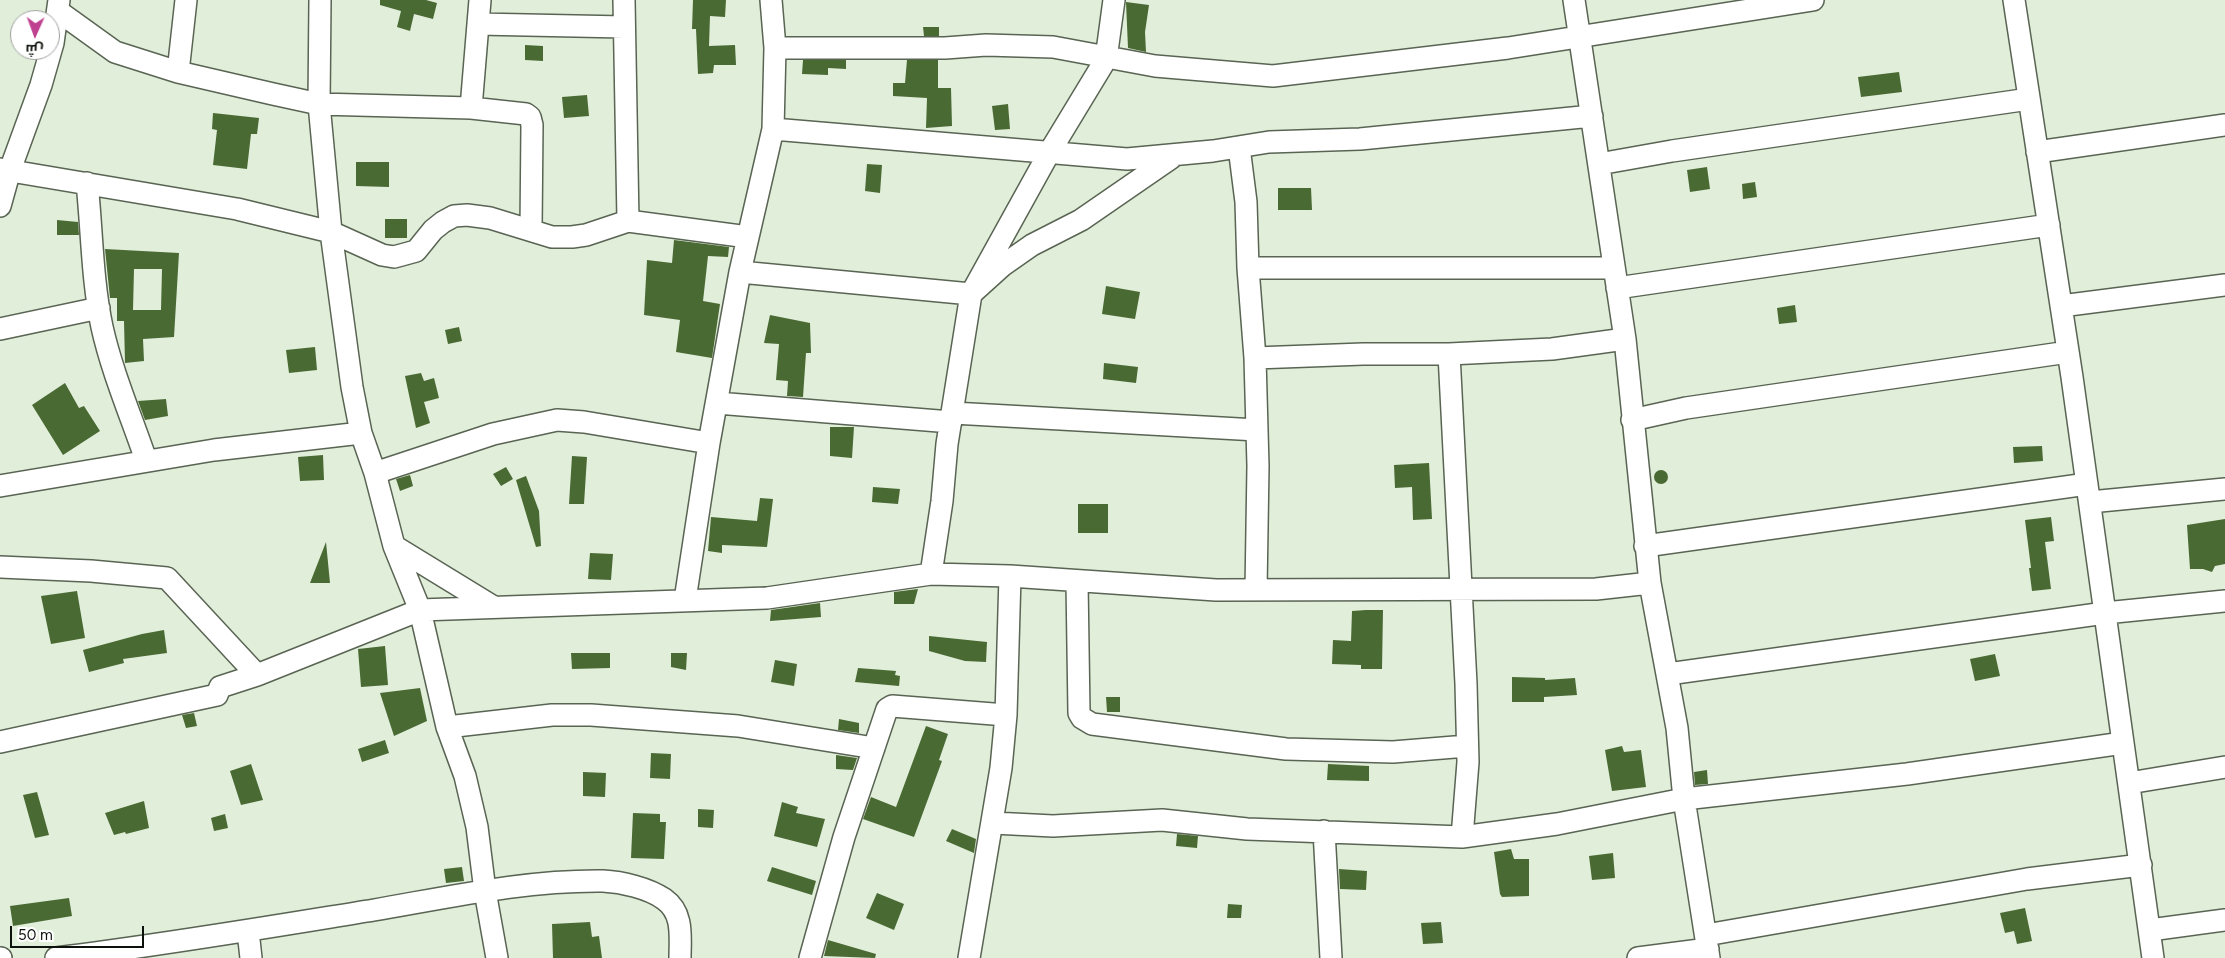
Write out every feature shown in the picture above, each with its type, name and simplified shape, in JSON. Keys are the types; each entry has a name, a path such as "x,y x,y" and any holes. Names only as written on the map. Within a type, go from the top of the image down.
{"street":[{"path":"178,72 186,0"},
{"path":"320,0 319,104 332,232 352,387 361,433 375,473 394,546 420,610 447,727 465,776 477,827 485,891 497,958"},
{"path":"471,108 480,0"},
{"path":"624,0 628,221"},
{"path":"686,600 708,443 740,272 773,129 774,48 771,0"},
{"path":"931,574 971,294 1049,153 1106,58 1114,0"},
{"path":"1574,0 1625,339 1650,584 1677,728 1684,799 1708,947"},
{"path":"774,48 1005,46 1053,48 1155,66 1273,76 1580,37 1813,0"},
{"path":"2014,0 2068,352 2153,958"},
{"path":"58,6 115,52 178,72 319,104 471,108 526,114 530,117 530,230"},
{"path":"0,206 5,170 41,85 53,43 58,6"},
{"path":"478,24 624,27"},
{"path":"1599,164 1672,151 2029,99"},
{"path":"773,129 1127,159 1175,155 1269,142 1360,139 1592,116"},
{"path":"2037,152 2225,125"},
{"path":"1239,147 1246,202 1248,268 1255,358 1257,430 1256,590"},
{"path":"740,272 971,294 1002,266 1024,251 1081,220 1175,155"},
{"path":"5,170 237,209 332,232 382,255 394,257 416,251 433,230 454,216 478,215 552,237 572,237 628,221 748,237"},
{"path":"87,183 99,308 106,346 146,460"},
{"path":"1248,268 1616,278 2049,225"},
{"path":"2061,306 2225,284"},
{"path":"0,330 99,308"},
{"path":"1255,358 1363,354 1449,354 1552,349 1625,339"},
{"path":"1632,420 1686,408 2068,352"},
{"path":"1449,354 1467,746 1462,837"},
{"path":"717,403 952,417 1257,430"},
{"path":"375,473 492,434 557,420 584,422 708,443"},
{"path":"0,486 146,460 361,433"},
{"path":"1645,546 2088,493 2225,489"},
{"path":"394,546 492,606"},
{"path":"0,567 91,571 167,578 257,675"},
{"path":"0,742 217,695 220,687 257,675 420,610 492,606 767,598 931,574 1010,576 1077,582 1256,590 1461,591 1596,589 1650,584"},
{"path":"969,958 972,926 994,823 1006,715 1010,576"},
{"path":"1077,582 1079,714 1092,724 1286,749 1393,752 1467,746"},
{"path":"1668,674 2105,613 2225,601"},
{"path":"810,958 844,837 887,709 892,706 1006,715"},
{"path":"447,727 552,715 592,715 738,726 874,748"},
{"path":"994,823 1053,826 1162,820 1247,829 1462,837 1558,824 1684,799 1907,774 2124,743"},
{"path":"2129,784 2225,767"},
{"path":"1324,831 1331,958"},
{"path":"1638,958 1708,947 2027,879 2141,865"},
{"path":"56,958 248,931 485,891 539,884 605,881 637,887 665,900 680,917 680,958"},
{"path":"2150,930 2225,920"},
{"path":"248,931 251,958"}],"building":[{"path":"380,0 426,0 437,3 433,19 414,14 410,31 397,27 401,11 380,5"},
{"path":"693,0 726,0 725,17 710,16 709,46 735,45 736,65 714,65 713,73 698,74 696,29 692,29"},
{"path":"1126,2 1149,5 1145,32 1146,52 1128,48"},
{"path":"923,27 939,27 939,36 924,36"},
{"path":"525,45 543,46 543,61 525,60"},
{"path":"803,60 846,60 846,69 828,68 828,75 802,74"},
{"path":"907,60 938,60 938,88 951,88 952,126 926,128 927,98 893,96 893,83 905,83"},
{"path":"1899,72 1902,92 1861,97 1858,77"},
{"path":"587,95 589,116 564,118 562,97"},
{"path":"1008,104 1010,129 995,130 992,106"},
{"path":"213,113 259,118 257,134 251,134 247,169 213,165 217,130 212,129"},
{"path":"356,162 389,162 389,187 356,186"},
{"path":"867,164 882,165 880,193 865,191"},
{"path":"1707,167 1710,189 1690,192 1687,170"},
{"path":"1755,182 1757,197 1743,199 1742,184"},
{"path":"1278,188 1311,188 1312,210 1278,210"},
{"path":"385,219 407,219 407,238 385,238"},
{"path":"57,220 78,222 79,235 57,235"},
{"path":"674,240 729,247 728,257 708,256 703,301 720,304 712,358 676,352 680,320 644,315 647,260 672,263"},
{"path":"105,249 179,253 174,337 143,339 144,361 125,363 124,321 117,321 117,298 110,298","holes":["134,269 162,269 161,310 133,310"]},
{"path":"1106,286 1140,292 1135,319 1102,314"},
{"path":"1795,305 1797,322 1779,324 1777,308"},
{"path":"770,315 810,323 811,353 806,353 803,397 787,396 788,381 776,380 779,344 764,343"},
{"path":"459,327 462,341 448,344 445,330"},
{"path":"315,347 317,370 289,373 286,350"},
{"path":"1104,363 1138,367 1136,383 1103,379"},
{"path":"421,373 424,381 434,378 439,398 424,402 430,423 416,428 405,376"},
{"path":"65,383 79,408 84,406 100,431 63,455 32,405"},
{"path":"166,399 168,416 145,420 138,401"},
{"path":"830,427 854,427 852,458 830,456"},
{"path":"2042,446 2043,461 2014,463 2013,447"},
{"path":"323,455 324,480 300,481 298,457"},
{"path":"572,456 587,457 584,504 569,504"},
{"path":"1429,463 1432,519 1413,520 1412,487 1395,488 1394,465"},
{"path":"506,467 513,479 501,486 493,474"},
{"path":"1658,470 1664,470 1668,477 1664,484 1658,484 1654,480 1654,474"},
{"path":"410,475 413,486 400,491 396,479"},
{"path":"526,476 539,511 541,546 536,547 516,480"},
{"path":"873,487 900,489 898,504 872,502"},
{"path":"760,498 773,499 767,547 722,545 722,553 708,551 711,517 757,521"},
{"path":"1078,504 1108,504 1108,533 1078,533"},
{"path":"2051,517 2054,541 2045,542 2051,589 2032,591 2025,520"},
{"path":"2225,519 2225,564 2215,566 2212,572 2203,569 2190,569 2187,525"},
{"path":"326,542 330,583 310,583"},
{"path":"590,553 613,554 611,580 588,579"},
{"path":"918,589 914,604 894,604 894,592"},
{"path":"77,591 85,638 51,644 41,596"},
{"path":"820,603 821,617 770,621 771,610"},
{"path":"1383,610 1382,669 1361,669 1361,665 1332,664 1333,640 1351,641 1352,611"},
{"path":"164,630 167,653 123,659 124,663 89,672 83,650"},
{"path":"929,636 987,642 986,662 965,661 929,651"},
{"path":"385,646 388,685 361,687 358,649"},
{"path":"571,653 610,653 610,668 572,669"},
{"path":"671,653 687,653 686,670 671,667"},
{"path":"1995,654 2000,676 1975,681 1970,659"},
{"path":"775,660 797,664 794,686 771,682"},
{"path":"858,668 896,671 895,675 900,676 899,686 855,682"},
{"path":"1512,677 1545,678 1545,680 1575,678 1577,695 1544,697 1544,702 1512,702"},
{"path":"420,688 427,721 394,736 380,693"},
{"path":"1106,697 1120,697 1120,712 1107,712"},
{"path":"194,713 197,726 186,728 182,715"},
{"path":"839,719 859,723 859,733 838,730"},
{"path":"926,726 948,734 939,760 942,761 914,837 863,819 871,797 896,807"},
{"path":"385,740 389,753 362,762 358,749"},
{"path":"1622,746 1624,752 1641,750 1646,787 1612,791 1605,750"},
{"path":"651,753 671,754 670,779 650,778"},
{"path":"836,755 857,758 853,770 836,769"},
{"path":"251,764 263,800 241,805 230,771"},
{"path":"1328,764 1369,766 1369,781 1327,780"},
{"path":"1707,770 1708,784 1695,785 1694,772"},
{"path":"583,772 606,773 605,797 583,796"},
{"path":"37,792 49,835 35,838 23,795"},
{"path":"144,801 149,828 114,835 105,813"},
{"path":"782,802 798,807 796,813 825,819 817,847 774,836"},
{"path":"698,809 714,810 713,828 698,827"},
{"path":"633,813 660,814 660,822 666,822 664,859 631,858"},
{"path":"225,814 228,828 214,831 211,818"},
{"path":"952,829 976,839 974,853 946,841"},
{"path":"1177,834 1198,836 1197,848 1176,846"},
{"path":"1511,849 1514,859 1529,859 1529,896 1502,897 1500,894 1494,852"},
{"path":"1613,853 1615,878 1592,880 1589,856"},
{"path":"462,867 464,881 446,883 444,869"},
{"path":"772,867 816,881 812,895 767,881"},
{"path":"1339,869 1367,871 1366,890 1340,889"},
{"path":"877,893 904,904 894,930 866,918"},
{"path":"69,898 72,916 13,926 10,906"},
{"path":"1228,904 1242,905 1241,918 1227,918"},
{"path":"2025,908 2032,941 2017,944 2014,931 2005,933 2000,913"},
{"path":"590,922 592,937 599,936 602,958 553,958 552,924"},
{"path":"1441,922 1443,943 1423,944 1421,923"},
{"path":"828,940 876,954 875,958 824,956"}]}
